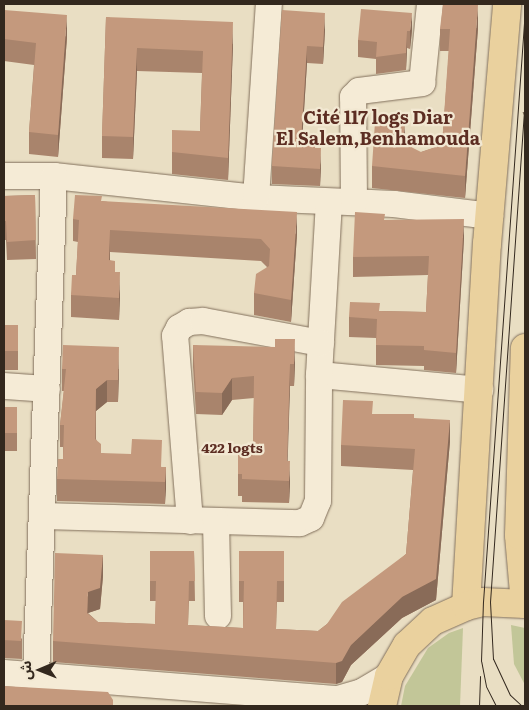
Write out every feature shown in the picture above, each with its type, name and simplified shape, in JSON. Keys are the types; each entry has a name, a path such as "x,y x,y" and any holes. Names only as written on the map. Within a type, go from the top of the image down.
{"main road":[{"path":"466,606 490,216 507,4"},
{"path":"382,706 389,676 407,645 434,620 466,606 491,601 525,604 519,554 525,348"}],"street":[{"path":"256,198 269,4"},
{"path":"43,516 300,524 311,518 318,501 321,343 342,202 354,93 422,83 430,4"},
{"path":"4,176 54,176 256,198 342,202 490,216"},
{"path":"36,676 54,176"},
{"path":"190,520 175,336 179,328 189,322 203,321 321,343"},
{"path":"319,375 480,390"},
{"path":"4,386 47,389"},
{"path":"216,521 218,616"},
{"path":"4,673 36,676 139,695 306,702 338,699 362,692 389,676"}],"green space":[{"path":"511,625 525,628 525,685 514,664"},
{"path":"463,628 460,706 401,706 405,686 428,648 449,633"}],"building":[{"path":"443,4 478,5 465,176 372,166 375,122 405,124 403,143 421,152 442,145 450,29 440,29"},
{"path":"361,9 412,13 410,31 407,31 406,53 376,57 377,42 358,40"},
{"path":"4,10 67,15 58,135 29,132 36,43 4,39"},
{"path":"282,10 325,13 323,47 307,46 301,141 315,142 315,148 321,148 320,169 272,166"},
{"path":"106,17 233,22 228,158 172,152 172,130 200,131 203,51 137,48 133,137 102,136"},
{"path":"35,195 36,240 7,242 6,221 4,221 4,196"},
{"path":"75,195 102,196 101,201 297,212 291,300 254,293 256,274 269,266 270,249 261,239 110,230 109,260 115,261 115,272 120,272 119,298 71,295 72,275 76,275 79,220 73,219"},
{"path":"355,212 385,214 384,220 464,219 456,353 424,350 424,346 376,345 377,319 349,317 350,302 380,303 379,311 426,312 429,256 353,257"},
{"path":"4,325 18,325 18,351 4,351"},
{"path":"275,339 295,339 294,364 290,364 287,461 290,461 289,481 242,479 242,474 238,474 238,448 253,448 254,376 232,378 222,393 196,392 193,345 275,347"},
{"path":"63,345 119,347 118,380 107,380 96,389 95,439 101,444 101,453 131,454 132,439 162,440 161,467 166,467 165,482 57,479 58,459 63,459 64,425 60,425 66,369 62,369"},
{"path":"343,400 373,401 372,414 414,414 414,418 450,420 436,579 402,597 351,645 342,661 336,663 53,641 55,553 103,555 100,588 88,592 87,613 98,622 155,624 156,581 150,581 150,551 194,551 195,581 189,581 188,625 243,628 244,581 239,581 239,551 284,551 284,581 277,581 276,629 318,631 327,624 342,602 406,554 415,449 341,445"},
{"path":"4,407 17,407 17,433 4,433"},
{"path":"4,620 22,621 21,641 4,640"},
{"path":"4,686 108,692 113,700 113,706 4,706"}],"tram line":[{"path":"496,706 486,686 481,661 483,602 525,9"},
{"path":"522,706 510,695 493,659 490,602 525,97"},
{"path":"479,706 480,676"}],"district":[{"name":"Cité 117 logs Diar El Salem,Benhamouda","path":"378,128"},
{"name":"422 logts","path":"232,447"}]}
